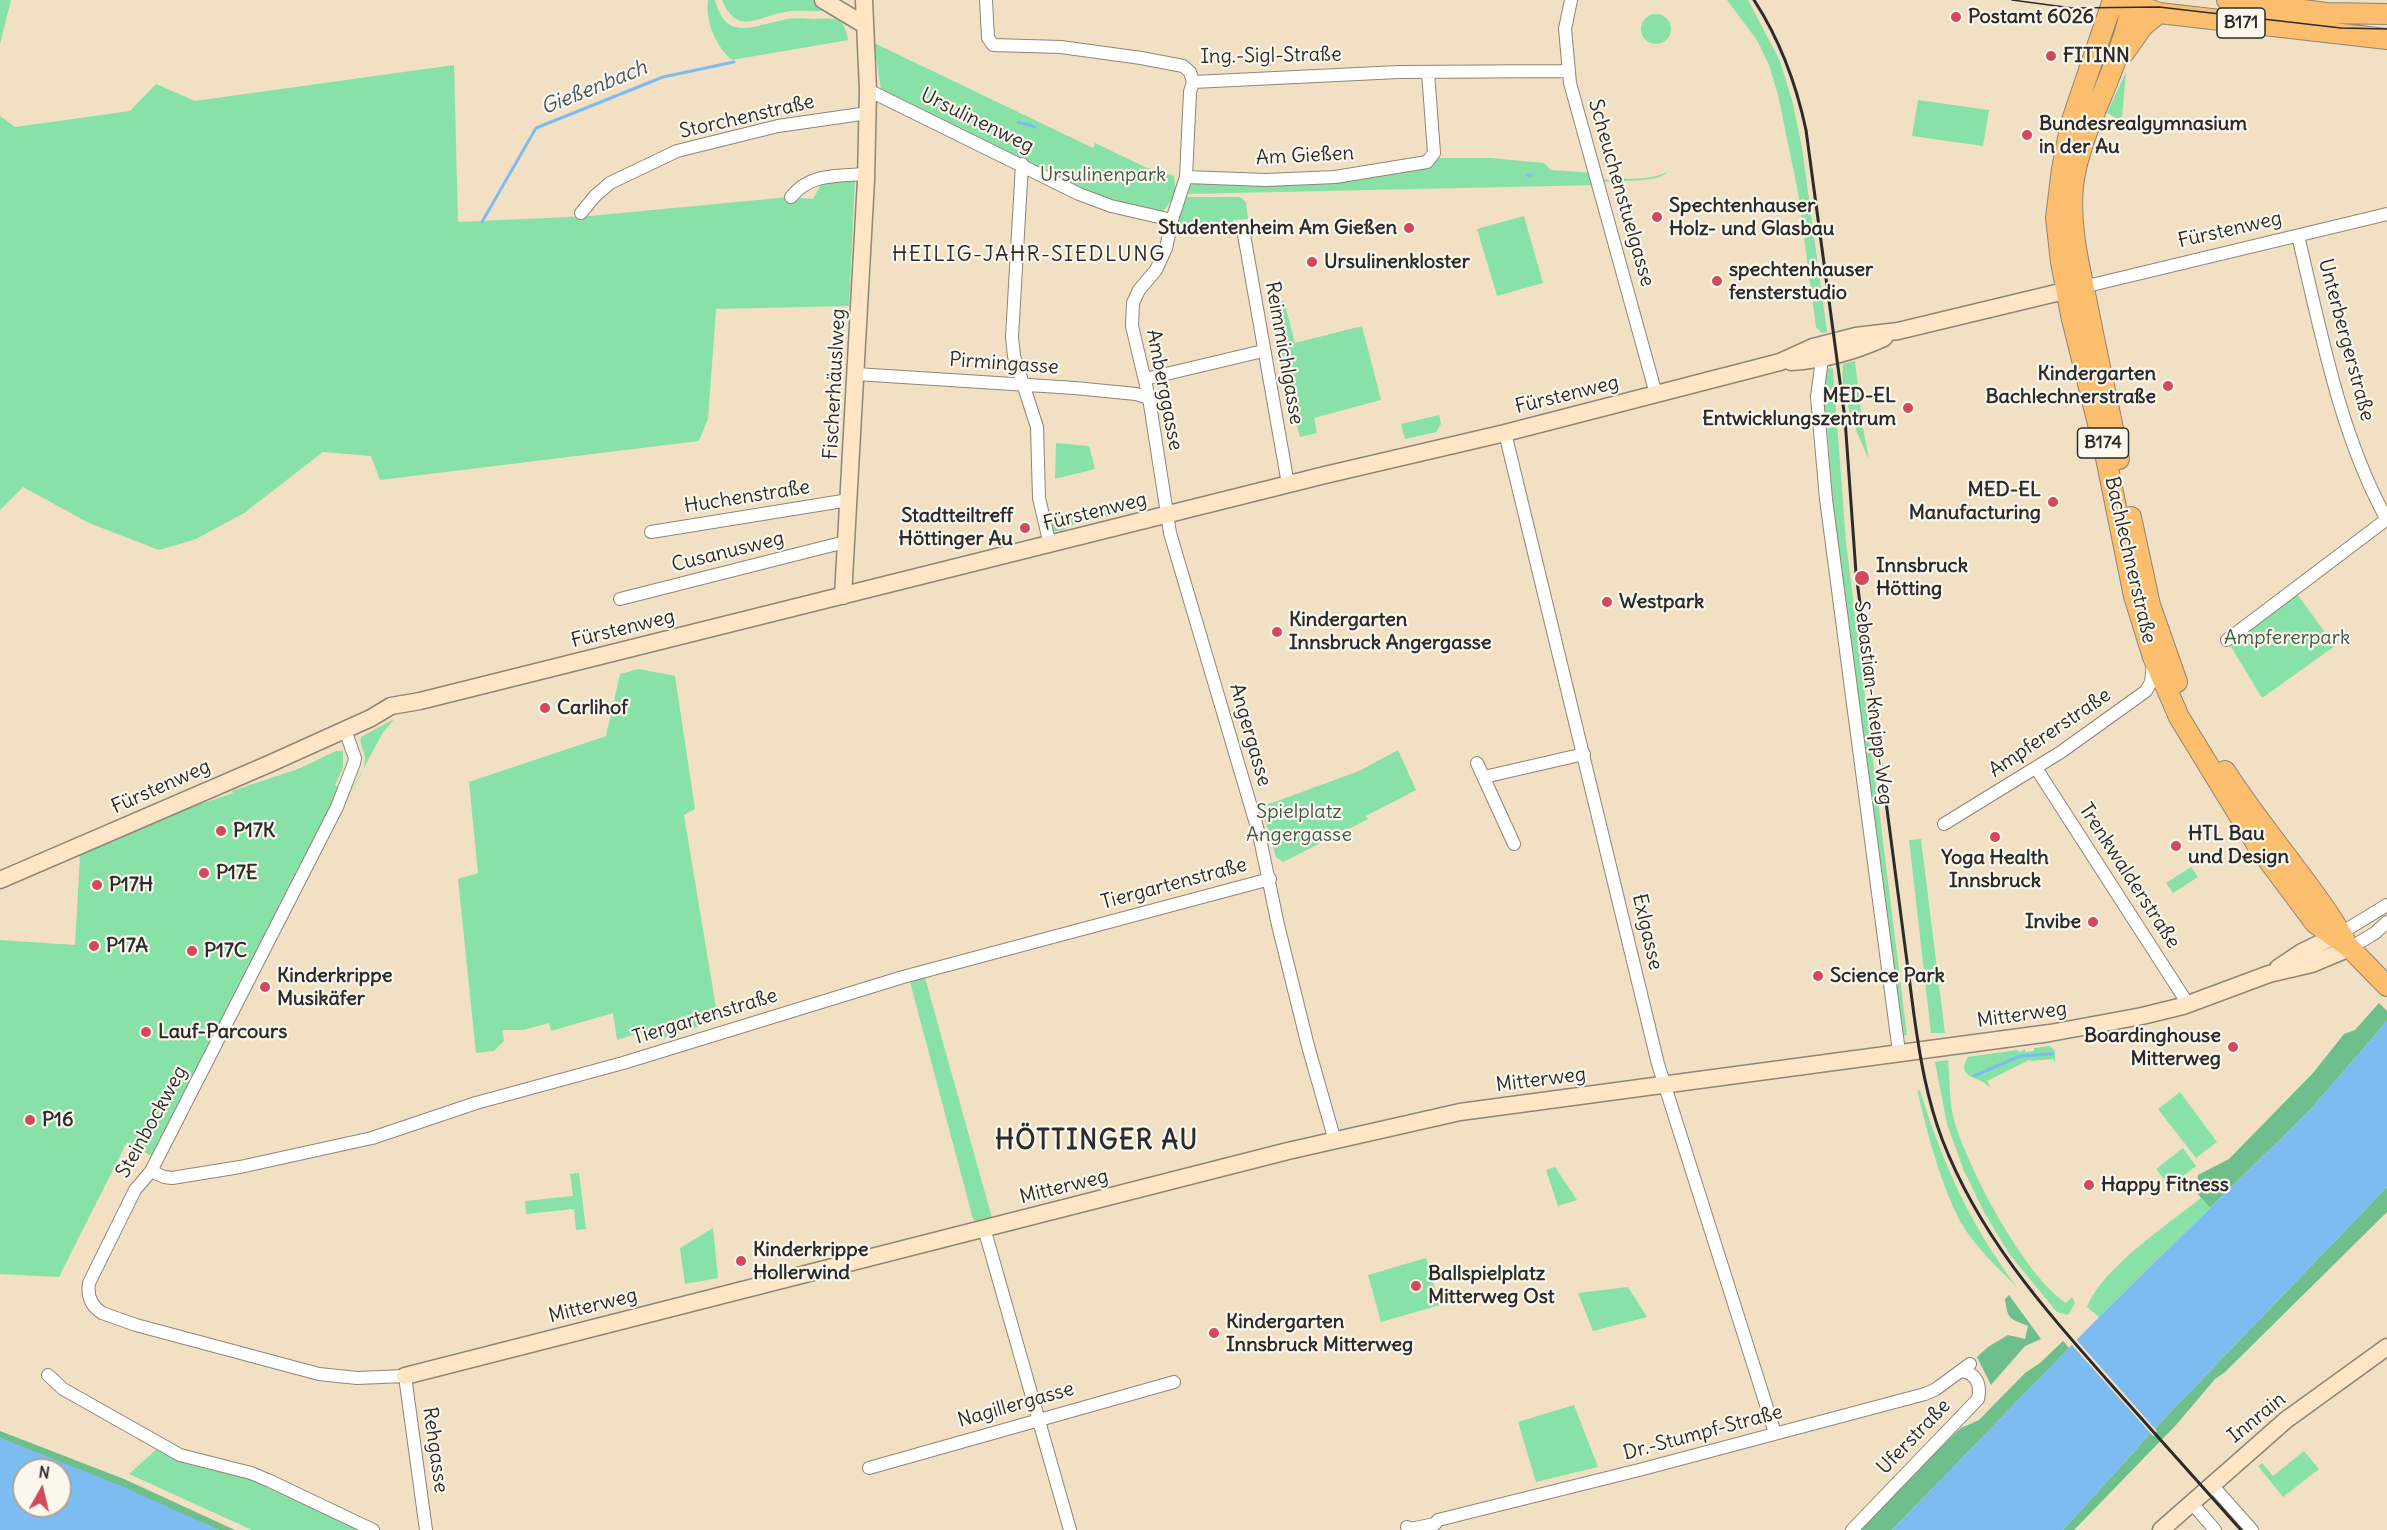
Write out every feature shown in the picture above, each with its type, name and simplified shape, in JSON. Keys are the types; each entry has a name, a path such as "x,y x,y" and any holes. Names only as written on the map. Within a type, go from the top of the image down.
{"main road":[{"name":"B171","path":"2227,0 2313,12 2387,14"},
{"name":"B171","path":"2116,3 2159,13 2387,39"},
{"name":"Bachlechnerstraße","path":"2116,3 2128,22 2114,67 2084,140 2073,184 2075,289 2134,596 2153,657 2179,717 2228,801 2310,918 2341,939"},
{"name":"Bachlechnerstraße","path":"2116,3 2103,32 2071,123 2058,191 2056,218 2150,605 2178,684 2204,737 2240,795 2317,897 2341,939"},
{"path":"2114,67 2143,26 2159,13"},
{"name":"B174","path":"2341,939 2384,983"}],"street":[{"path":"823,0 863,24"},
{"name":"Fischerhäuslweg","path":"843,596 866,174 868,90 863,24 864,0"},
{"name":"Ing.-Sigl-Straße","path":"986,0 988,38 993,45 1061,47 1142,58 1183,66 1190,72 1193,82 1428,72 1569,71"},
{"name":"Scheuchenstuelgasse","path":"1571,0 1564,28 1570,83 1656,394"},
{"name":"Am Gießen","path":"1186,177 1266,180 1335,177 1427,162 1434,153 1428,72"},
{"path":"1186,177 1190,92 1193,82"},
{"name":"Ursulinenweg","path":"868,90 1079,194 1111,206 1172,219"},
{"name":"Storchenstraße","path":"581,213 610,183 677,151 778,126 868,113"},
{"path":"1022,164 1012,337 1014,356 1037,427 1039,498 1050,544"},
{"path":"791,197 797,189 811,180 866,174"},
{"name":"Amberggasse","path":"1167,515 1149,398 1131,318 1139,290 1156,270 1166,248 1172,219 1186,177"},
{"name":"Fürstenweg","path":"0,880 371,718 394,714 420,701 1288,484 1505,433 1780,362 1813,347 1856,336 1898,331 2387,214"},
{"name":"Reimmichlgasse","path":"1243,229 1288,484"},
{"name":"Unterbergerstraße","path":"2298,236 2353,444 2374,498 2387,519"},
{"name":"Fürstenweg","path":"1780,362 1822,359 1857,351 1898,331"},
{"path":"1144,379 1263,351"},
{"name":"Sebastian-Kneipp-Weg","path":"1822,359 1817,397 1826,499 1899,1052"},
{"name":"Pirmingasse","path":"856,374 1022,384 1136,394 1149,398"},
{"name":"Exlgasse","path":"1505,433 1656,1054 1775,1433"},
{"name":"Huchenstraße","path":"651,532 849,500"},
{"name":"Angergasse","path":"1167,515 1176,553 1256,824 1308,1046 1333,1134 1331,1142"},
{"path":"2227,640 2387,519"},
{"name":"Cusanusweg","path":"620,599 845,542"},
{"name":"Ampfererstraße","path":"1944,824 2036,768 2146,691 2151,682 2153,657"},
{"name":"Steinbockweg","path":"93,1306 89,1297 88,1283 135,1190 151,1171 337,807 354,763 345,730"},
{"path":"1484,777 1584,754"},
{"path":"1476,763 1514,844"},
{"name":"Trenkwalderstraße","path":"2036,768 2188,1004"},
{"name":"Tiergartenstraße","path":"151,1171 172,1178 240,1167 372,1138 476,1103 623,1063 658,1050 903,977 1270,879"},
{"path":"2341,939 2387,905"},
{"path":"2341,939 2375,933 2387,922"},
{"name":"Mitterweg","path":"93,1306 102,1313 136,1325 318,1374 366,1378 405,1376 984,1228 1460,1112 2065,1030 2142,1016 2188,1004 2269,974 2308,965 2341,939"},
{"path":"984,1228 1070,1530"},
{"name":"Innrain","path":"2161,1530 2286,1420 2387,1347"},
{"name":"Dr.-Stumpf-Straße","path":"1402,1529 1435,1524 1438,1520 1639,1470 1925,1394 1936,1389 1965,1368"},
{"name":"Uferstraße","path":"1852,1530 1978,1399 1980,1389 1978,1381 1965,1368"},
{"path":"48,1375 63,1389 180,1455 251,1473 374,1530"},
{"name":"Rehgasse","path":"405,1376 426,1530"},
{"name":"Nagillergasse","path":"869,1468 1174,1382"},
{"path":"2211,1484 2252,1530"},
{"path":"2191,1502 2215,1530"}],"green space":[{"path":"0,0 11,0 0,44"},
{"path":"708,0 715,0 726,22 733,26 751,27 791,19 834,19 844,26 848,40 732,60 721,48 713,33 708,16"},
{"path":"722,0 812,0 819,2 827,10 790,11 756,20 741,21 734,18"},
{"path":"1727,0 1748,0 1780,61 1793,104 1802,148 1827,332 1822,333 1816,327 1798,192 1778,95 1769,65 1757,40"},
{"path":"1656,14 1662,15 1670,23 1670,35 1662,43 1656,44 1650,43 1642,35 1641,29 1642,23 1650,15"},
{"name":"Ursulinenpark","path":"874,43 1093,148 1095,143 1145,167 1174,176 1176,194 1158,218 1111,206 881,90"},
{"path":"454,65 458,222 590,216 789,197 813,199 823,181 855,179 849,306 716,309 708,419 699,441 380,480 371,456 323,452 244,513 196,539 159,550 89,523 23,487 0,510 0,116 15,127 130,111 156,84 195,101"},
{"path":"2126,72 2122,117 2118,119 2107,113"},
{"path":"1918,100 1989,110 1983,146 1912,136"},
{"path":"1432,158 1491,158 1544,163 1551,170 1595,173 1599,185 1188,194 1190,179 1335,177"},
{"path":"1667,172 1663,176 1648,179 1603,182 1602,180 1644,178"},
{"path":"1187,197 1240,197 1246,202 1248,219 1233,220 1236,234 1175,228 1178,212"},
{"path":"1524,216 1543,283 1497,296 1477,229"},
{"path":"1284,301 1295,343 1362,326 1381,400 1314,418 1317,433 1300,437 1276,344 1279,343 1269,304"},
{"path":"1855,361 1869,459 1850,413 1842,375 1843,364"},
{"path":"1828,368 1833,369 1846,542 1907,1035 1901,1036 1834,517 1827,424 1821,388"},
{"path":"1439,415 1441,424 1436,432 1405,439 1401,424"},
{"path":"1056,443 1089,446 1095,469 1055,479"},
{"path":"1117,504 1119,514 1076,523 1061,531 1053,531 1052,521 1057,523"},
{"name":"Ampfererpark","path":"2294,590 2335,646 2262,698 2227,640"},
{"path":"639,669 675,676 695,809 684,815 718,1020 657,1040 655,1028 617,1040 613,1013 551,1031 549,1023 523,1030 502,1030 504,1041 494,1051 476,1053 458,879 478,873 469,782 606,736 620,674"},
{"path":"394,719 382,734 363,769 365,758 361,737"},
{"name":"Spielplatz Angergasse","path":"1398,750 1416,790 1366,816 1368,819 1283,862 1276,857 1261,807 1359,771"},
{"path":"336,751 343,751 343,768 335,785 338,787 325,820 153,1157 127,1142 59,1277 0,1274 0,940 75,945 80,855 186,809 298,769"},
{"path":"1921,839 1945,1033 1931,1033 1909,840"},
{"path":"2191,867 2198,877 2173,893 2166,883"},
{"path":"925,978 992,1218 977,1222 973,1219 910,982"},
{"path":"2379,1003 2387,1011 2387,1021 2310,1110 2210,1208 2196,1192 2198,1175 2229,1159 2313,1073 2344,1034 2355,1030"},
{"path":"2050,1046 2055,1051 2055,1063 2053,1059 2029,1060 1987,1081 1991,1088 1967,1074 1964,1068 1968,1057 2017,1050 2020,1052 2025,1049 2025,1052 2034,1051 2034,1048"},
{"path":"1948,1060 1952,1113 1972,1165 2000,1219 2033,1269 2066,1303 2072,1297 2075,1303 2068,1315 2057,1312 2010,1255 1984,1212 1964,1171 1947,1124 1935,1062"},
{"path":"1917,1090 1920,1091 1948,1169 1972,1217 2000,1264 2017,1287 1979,1248 1960,1221 1940,1173"},
{"path":"2180,1092 2217,1142 2196,1158 2158,1109"},
{"path":"2183,1148 2196,1166 2170,1186 2156,1169"},
{"path":"1555,1167 1577,1200 1558,1206 1546,1170"},
{"path":"579,1173 586,1229 576,1230 574,1209 526,1214 525,1201 573,1196 570,1174"},
{"path":"2387,1187 2387,1212 2224,1373 2215,1379 2176,1425 2074,1530 2063,1530 2162,1421"},
{"path":"2201,1198 2210,1208 2099,1317 2087,1307 2095,1292 2121,1262"},
{"path":"713,1228 718,1278 685,1284 680,1248"},
{"path":"1426,1258 1440,1305 1381,1322 1368,1275"},
{"path":"1628,1287 1647,1317 1593,1331 1578,1293"},
{"path":"2009,1295 2041,1339 2025,1346 1991,1385 1977,1357 2008,1335 2025,1339 2028,1326 2010,1317 2005,1299"},
{"path":"2063,1341 2069,1348 1892,1530 1857,1530 1913,1472 1961,1428 1979,1420 2025,1373 2040,1363"},
{"path":"1574,1405 1598,1467 1536,1482 1518,1422"},
{"path":"0,1431 70,1458 48,1458 0,1438"},
{"path":"159,1447 269,1484 362,1530 252,1530 129,1474"},
{"path":"2304,1451 2319,1469 2283,1497 2258,1466 2262,1463 2273,1476"},
{"path":"72,1459 124,1479 235,1530 219,1530 72,1468"}],"water":[{"path":"2387,1021 2387,1187 2162,1421 2063,1530 1892,1530 2099,1317 2310,1110"},
{"path":"0,1438 51,1458 12,1458 12,1518 72,1518 72,1466 219,1530 0,1530"}],"pier":[{"path":"2075,1338 2157,1431 2153,1436 2070,1343"}],"waterway":[{"name":"Gießenbach","path":"482,222 536,128 663,77 734,62"},
{"path":"1018,122 1035,127"},
{"path":"1974,1076 2020,1056 2052,1054"}],"tram line":[{"path":"2012,0 2072,8 2159,7 2341,28 2387,29"}],"railway":[{"path":"1754,0 1786,62 1806,130 1845,419 1856,573 1914,1015 1932,1109 1942,1139 1974,1207 2014,1268 2083,1353 2241,1530"}],"place":[{"name":"Postamt 6026","path":"1956,17"},
{"name":"FITINN","path":"2051,56"},
{"name":"Bundesrealgymnasium in der Au","path":"2027,135"},
{"name":"Spechtenhauser Holz- und Glasbau","path":"1657,217"},
{"name":"Studentenheim Am Gießen","path":"1409,228"},
{"name":"Ursulinenkloster","path":"1312,262"},
{"name":"spechtenhauser fensterstudio","path":"1717,281"},
{"name":"Kindergarten Bachlechnerstraße","path":"2168,386"},
{"name":"MED-EL Entwicklungszentrum","path":"1908,408"},
{"name":"MED-EL Manufacturing","path":"2053,502"},
{"name":"Stadtteiltreff Höttinger Au","path":"1025,528"},
{"name":"Innsbruck Hötting","path":"1862,578"},
{"name":"Westpark","path":"1607,602"},
{"name":"Kindergarten Innsbruck Angergasse","path":"1277,632"},
{"name":"Carlihof","path":"545,708"},
{"name":"P17K","path":"221,831"},
{"name":"Yoga Health Innsbruck","path":"1995,837"},
{"name":"HTL Bau und Design","path":"2176,846"},
{"name":"P17E","path":"204,873"},
{"name":"P17H","path":"97,885"},
{"name":"Invibe","path":"2093,922"},
{"name":"P17A","path":"94,946"},
{"name":"P17C","path":"192,951"},
{"name":"Science Park","path":"1818,976"},
{"name":"Kinderkrippe Musikäfer","path":"265,987"},
{"name":"Lauf-Parcours","path":"146,1032"},
{"name":"Boardinghouse Mitterweg","path":"2233,1047"},
{"name":"P16","path":"30,1120"},
{"name":"Happy Fitness","path":"2089,1185"},
{"name":"Kinderkrippe Hollerwind","path":"741,1261"},
{"name":"Ballspielplatz Mitterweg Ost","path":"1416,1286"},
{"name":"Kindergarten Innsbruck Mitterweg","path":"1214,1333"}],"district":[{"name":"HEILIG-JAHR-SIEDLUNG","path":"1029,255"},
{"name":"HÖTTINGER AU","path":"1097,1142"}]}
